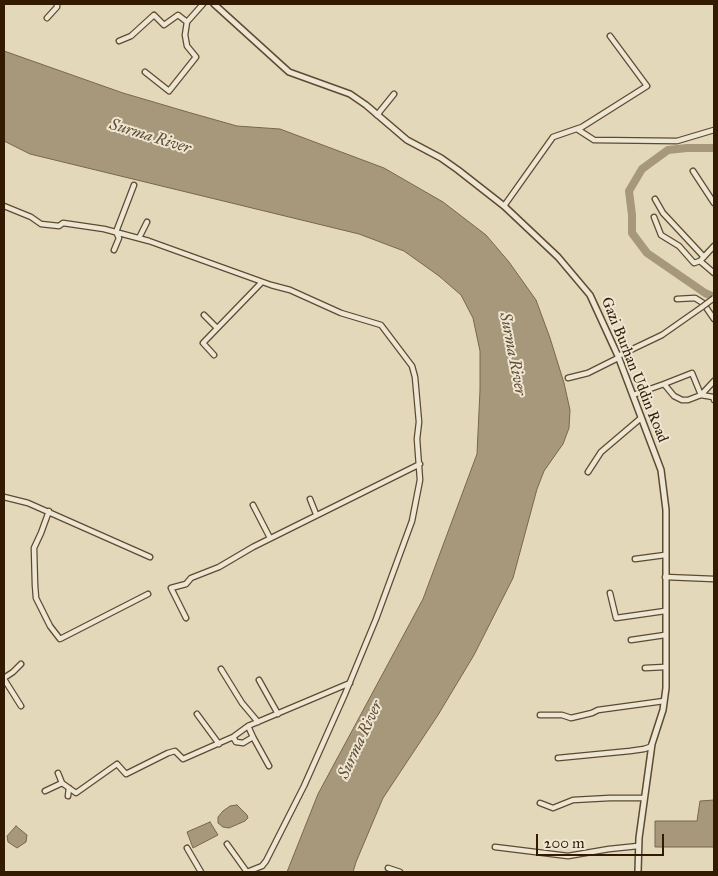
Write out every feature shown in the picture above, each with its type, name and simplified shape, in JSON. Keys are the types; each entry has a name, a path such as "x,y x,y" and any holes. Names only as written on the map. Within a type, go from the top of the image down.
{"street":[{"path":"47,18 58,7 58,4"},
{"path":"145,72 169,90 196,57 187,46 185,35 187,22 203,4"},
{"name":"Gazi Burhan Uddin Road","path":"214,4 289,72 350,94 407,140 441,158 504,206 558,258 590,295 618,357 661,470 666,510 666,667 664,701 652,744 638,846 638,872"},
{"path":"119,42 131,36 154,15 164,25 178,15 187,22"},
{"path":"504,206 553,138 577,129 647,86 610,36"},
{"path":"377,115 394,94"},
{"path":"577,129 594,140 676,141 714,130"},
{"path":"693,171 714,203"},
{"path":"114,250 119,238 116,232 134,185"},
{"path":"655,199 663,213 704,257"},
{"path":"5,208 31,217 41,224 59,226 63,222 139,238 262,282 290,290 341,313 381,325 412,366 415,377 419,422 417,439 420,480 412,521 385,596 350,683 304,786 275,846 264,864 247,872 228,844"},
{"path":"654,217 661,235 679,246 694,263 700,261 714,246"},
{"path":"139,238 146,222"},
{"path":"700,261 714,273"},
{"path":"214,355 203,343 262,282"},
{"path":"676,299 695,298 703,303 714,319"},
{"path":"568,378 588,373 662,334 714,298"},
{"path":"204,315 217,328"},
{"path":"633,395 692,373 701,395"},
{"path":"664,384 674,396 682,400 688,400 701,395 714,381"},
{"path":"701,395 713,398 714,400"},
{"path":"588,472 601,452 642,418"},
{"path":"186,618 171,588 186,584 191,578 219,567 316,514 420,464"},
{"path":"4,496 28,502 150,557"},
{"path":"310,499 316,514"},
{"path":"252,505 270,538"},
{"path":"49,512 34,548 36,598 50,626 60,639 148,594"},
{"path":"635,559 665,556"},
{"path":"665,577 714,579"},
{"path":"610,593 616,618 665,611"},
{"path":"631,640 665,635"},
{"path":"21,664 4,679 21,706"},
{"path":"645,668 666,667"},
{"path":"221,669 242,703 258,722"},
{"path":"259,680 278,714"},
{"path":"58,773 62,783 76,793 117,764 126,774 175,751 183,759 233,737 248,726 350,683"},
{"path":"540,715 562,715 571,718 592,714 598,710 664,701"},
{"path":"197,714 219,744"},
{"path":"248,726 269,766"},
{"path":"233,737 236,742 243,742 253,737"},
{"path":"558,758 630,751 652,744"},
{"path":"45,791 62,783"},
{"path":"68,796 69,788"},
{"path":"540,803 553,808 574,800 644,798"},
{"path":"495,847 568,856 638,846"},
{"path":"187,848 201,872"},
{"path":"388,868 400,872"}],"water":[{"name":"Surma River","path":"4,51 123,93 237,126 280,129 384,168 443,202 486,235 509,262 536,300 564,383 570,410 569,428 563,444 544,471 537,489 513,578 474,655 438,715 383,798 353,872 287,872 318,794 423,599 477,454 480,351 473,318 461,295 439,276 404,251 359,234 30,154 4,141"},
{"path":"714,800 714,847 655,847 655,821 697,821 700,801"},
{"path":"237,805 247,815 248,818 245,821 229,828 223,827 218,823 218,817 223,811 230,806"},
{"path":"210,822 218,835 193,848 187,832"},
{"path":"16,826 27,835 26,842 17,848 8,842 7,836"}],"waterway":[{"path":"714,148 668,150 642,169 629,191 632,233 647,253 705,293 714,297"}]}
